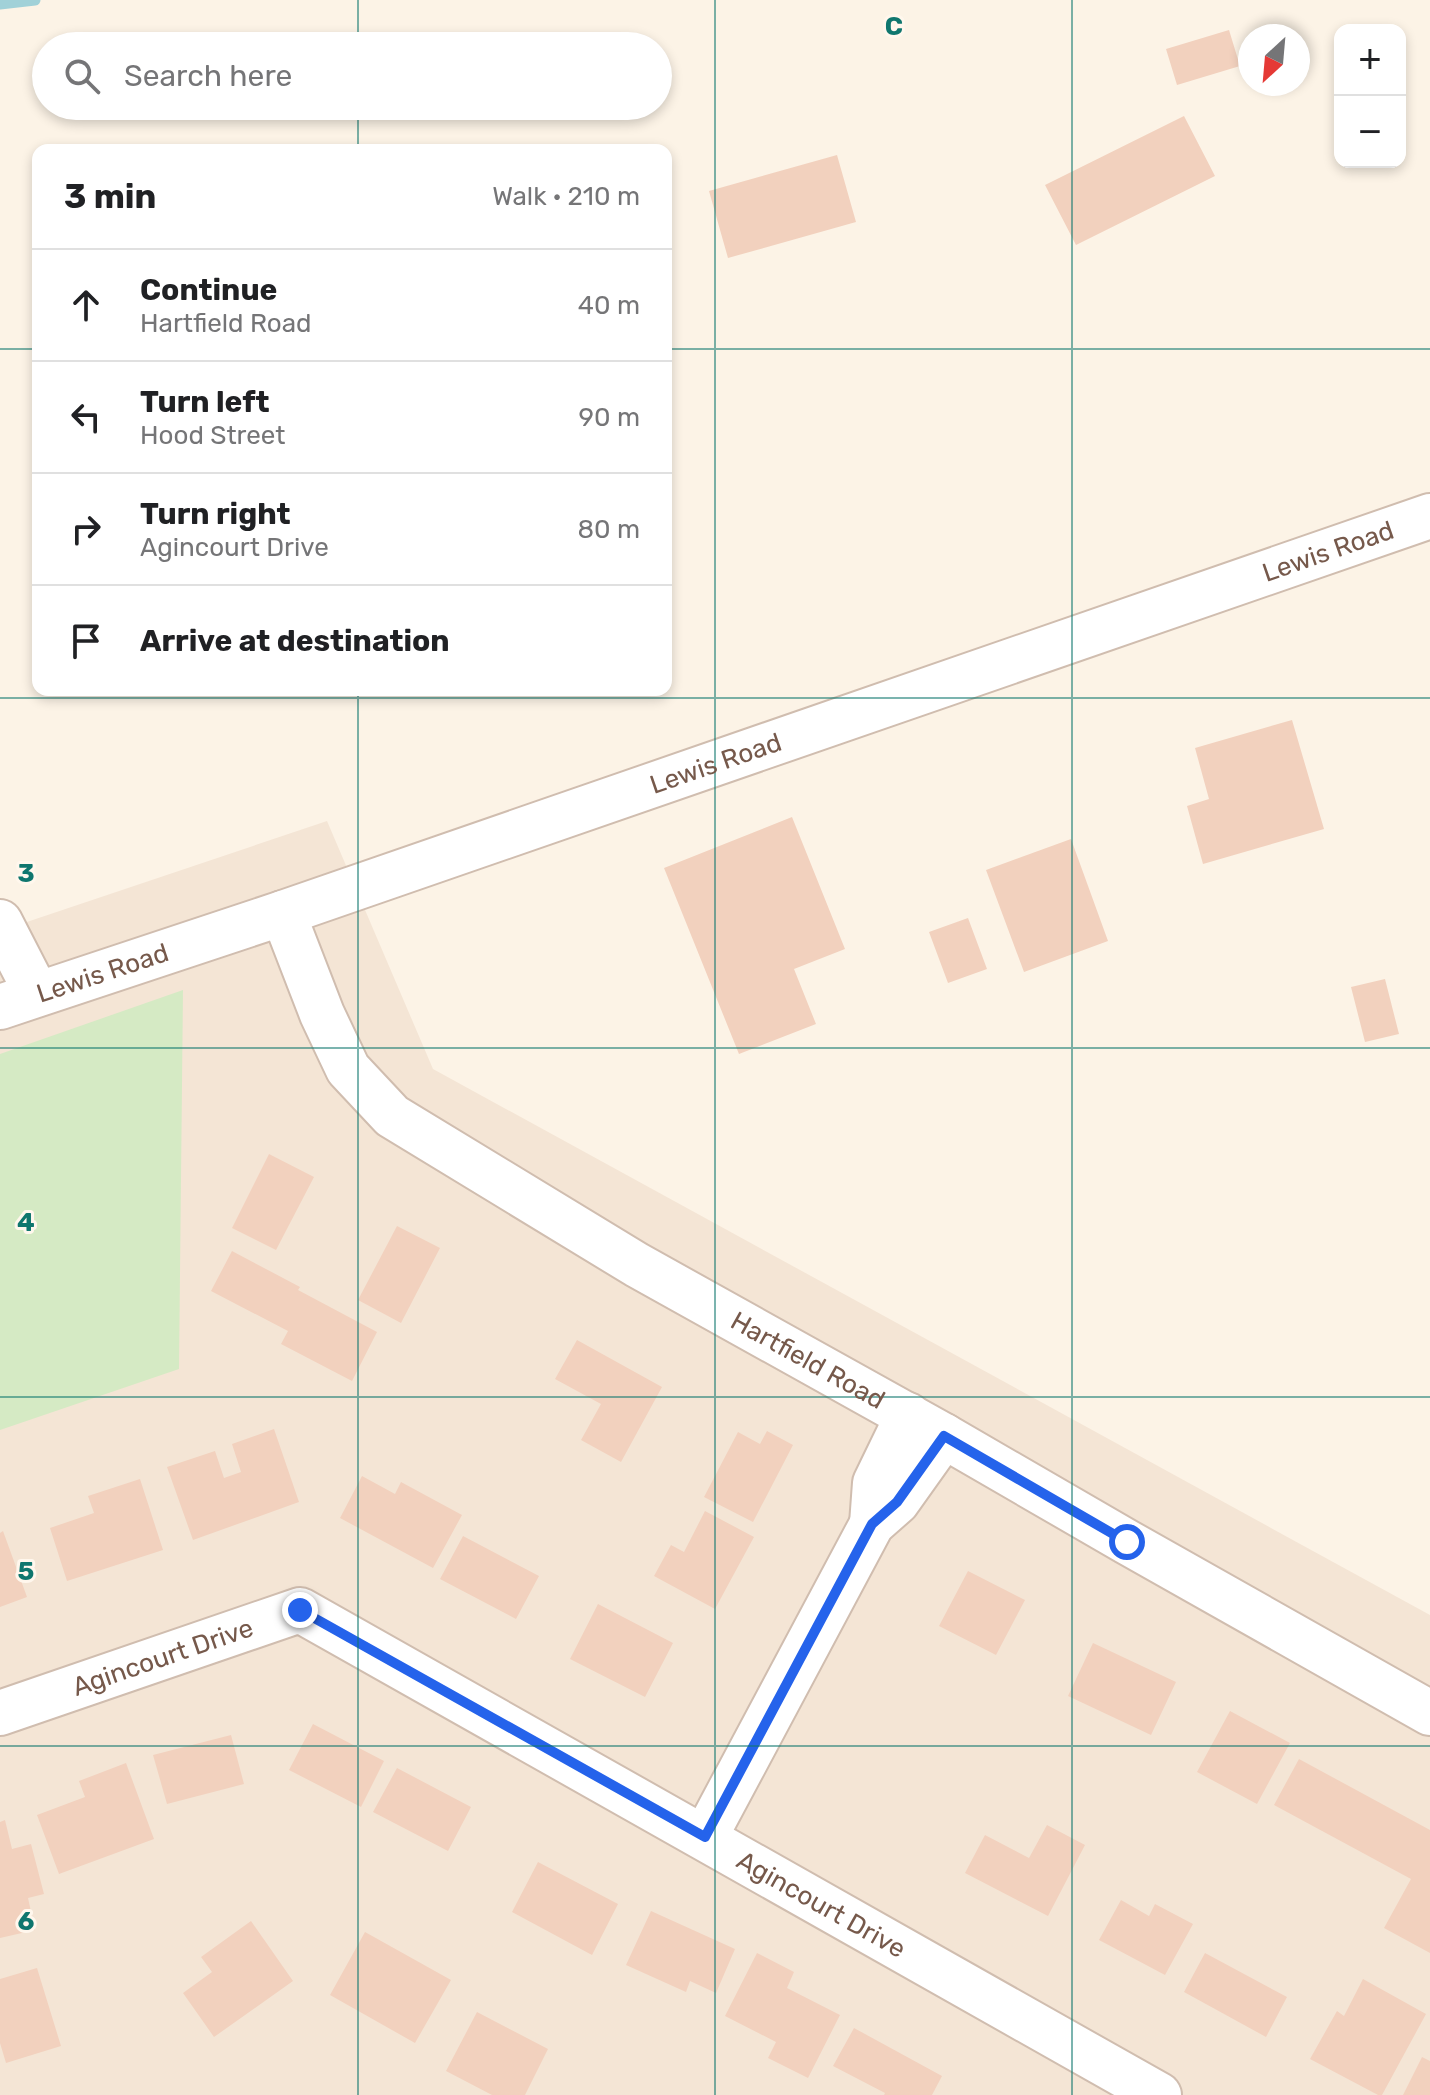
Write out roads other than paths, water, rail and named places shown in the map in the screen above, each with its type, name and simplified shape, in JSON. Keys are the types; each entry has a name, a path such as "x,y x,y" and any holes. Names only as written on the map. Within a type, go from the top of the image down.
{"street":[{"name":"Lewis Road","path":"18,1001 283,913 1430,516"},
{"name":"Hartfield Road","path":"283,913 322,1014 348,1069 392,1116 637,1265 926,1425 1430,1713"},
{"path":"0,922 18,1001"},
{"path":"705,1837 872,1524 875,1483 926,1425"},
{"name":"Agincourt Drive","path":"0,1713 300,1610 1159,2095"}],"waterway":[{"path":"0,4 35,0"}]}
